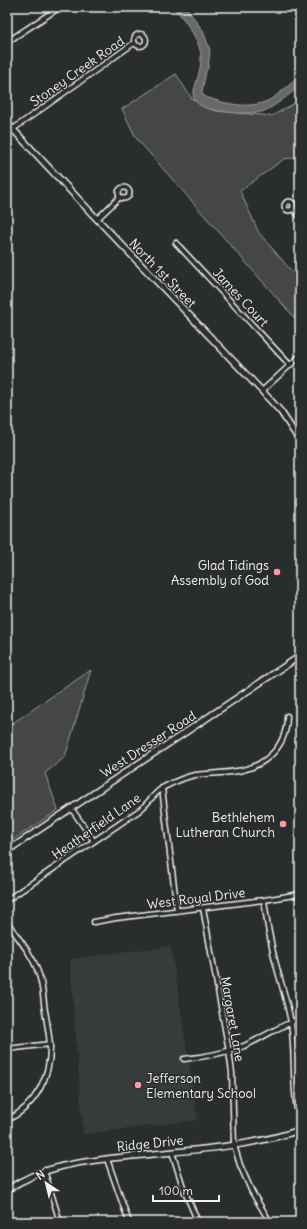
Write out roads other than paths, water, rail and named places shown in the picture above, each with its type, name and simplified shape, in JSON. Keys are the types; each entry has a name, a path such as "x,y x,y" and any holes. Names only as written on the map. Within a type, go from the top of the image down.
{"street":[{"path":"7,42 60,7"},
{"name":"Stoney Creek Road","path":"12,129 134,43"},
{"name":"North 1st Street","path":"7,123 262,391 281,412 300,441"},
{"path":"97,219 120,197"},
{"path":"293,208 300,217"},
{"name":"James Court","path":"176,243 290,365"},
{"path":"262,391 300,356"},
{"name":"West Dresser Road","path":"7,850 300,656"},
{"name":"Heatherfield Lane","path":"7,900 142,808 162,788 178,780 194,775 234,772 249,769 264,760 275,750 285,734 286,716"},
{"path":"162,788 177,911"},
{"path":"72,808 94,841"},
{"name":"West Royal Drive","path":"94,922 300,894"},
{"path":"264,900 272,951 291,1022 294,1052 294,1088 300,1123"},
{"name":"Margaret Lane","path":"203,908 232,1073 234,1145 240,1165 252,1192 270,1222"},
{"path":"7,922 32,958 39,973 50,1044 49,1064 40,1089 24,1109 7,1120"},
{"path":"184,1059 210,1056 229,1051 291,1022 300,1020"},
{"path":"7,1049 50,1044"},
{"name":"Ridge Drive","path":"7,1190 44,1170 63,1165 234,1145 272,1139 300,1130"},
{"path":"172,1152 179,1177 198,1222"},
{"path":"107,1159 129,1222"},
{"path":"44,1170 60,1222"}],"place":[{"name":"Glad Tidings Assembly of God","path":"277,572"},
{"name":"Bethlehem Lutheran Church","path":"283,824"},
{"name":"Jefferson Elementary School","path":"138,1085"}]}
